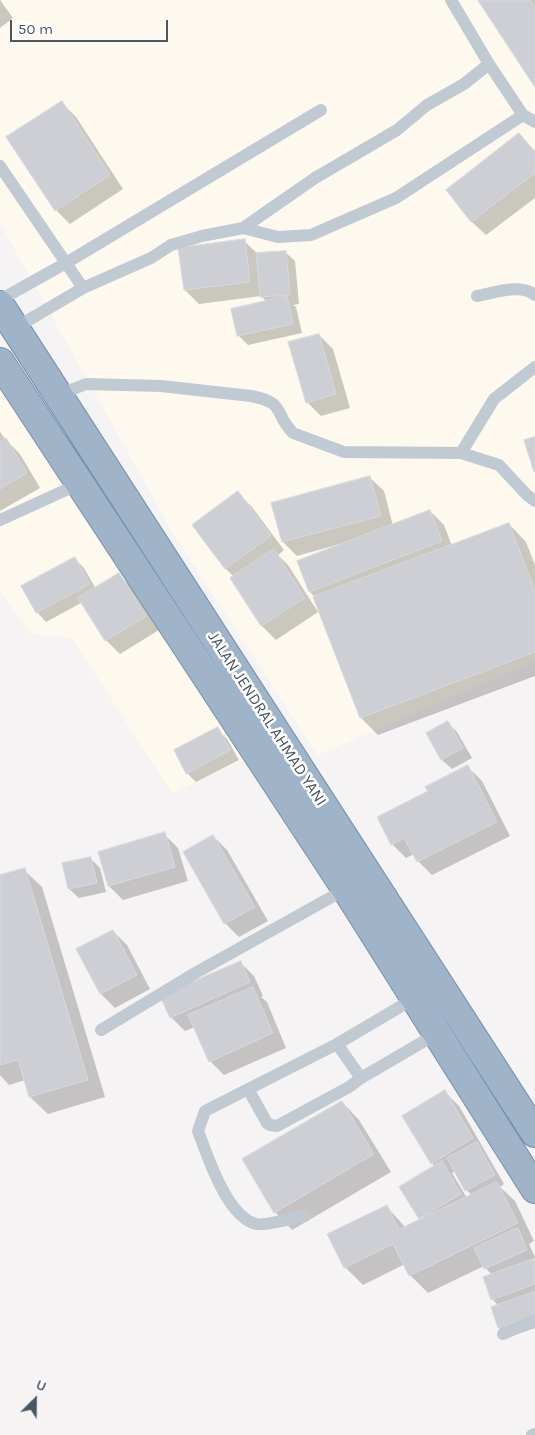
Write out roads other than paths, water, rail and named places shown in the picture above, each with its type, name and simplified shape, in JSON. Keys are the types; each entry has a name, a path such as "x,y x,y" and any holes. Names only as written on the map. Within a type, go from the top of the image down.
{"highway":[{"name":"JALAN JENDRAL AHMAD YANI","path":"0,305 535,1133"},
{"name":"JALAN JENDRAL AHMAD YANI","path":"0,362 346,889 438,1032 535,1189"}],"lane":[{"path":"451,0 489,64 523,115 535,122"},
{"path":"14,328 83,288 151,258 171,245 202,236 243,228 315,178 397,130 427,105 464,84 489,64"},
{"path":"0,300 66,263 320,110"},
{"path":"243,228 278,237 311,235 396,198 523,115"},
{"path":"0,166 83,288"},
{"path":"477,296 511,290 530,291 535,295"},
{"path":"461,453 494,399 535,367"},
{"path":"58,396 86,384 161,386 266,398 276,405 287,427 293,433 344,452 461,453 499,466 527,495 535,500"},
{"path":"0,520 79,484"},
{"path":"102,1030 197,972 346,889"},
{"path":"306,1216 257,1225 239,1216 217,1180 198,1131 205,1111 337,1044 415,998"},
{"path":"248,1089 267,1123 277,1126 349,1087 438,1032"},
{"path":"337,1044 361,1078"},
{"path":"503,1334 535,1320"}]}
